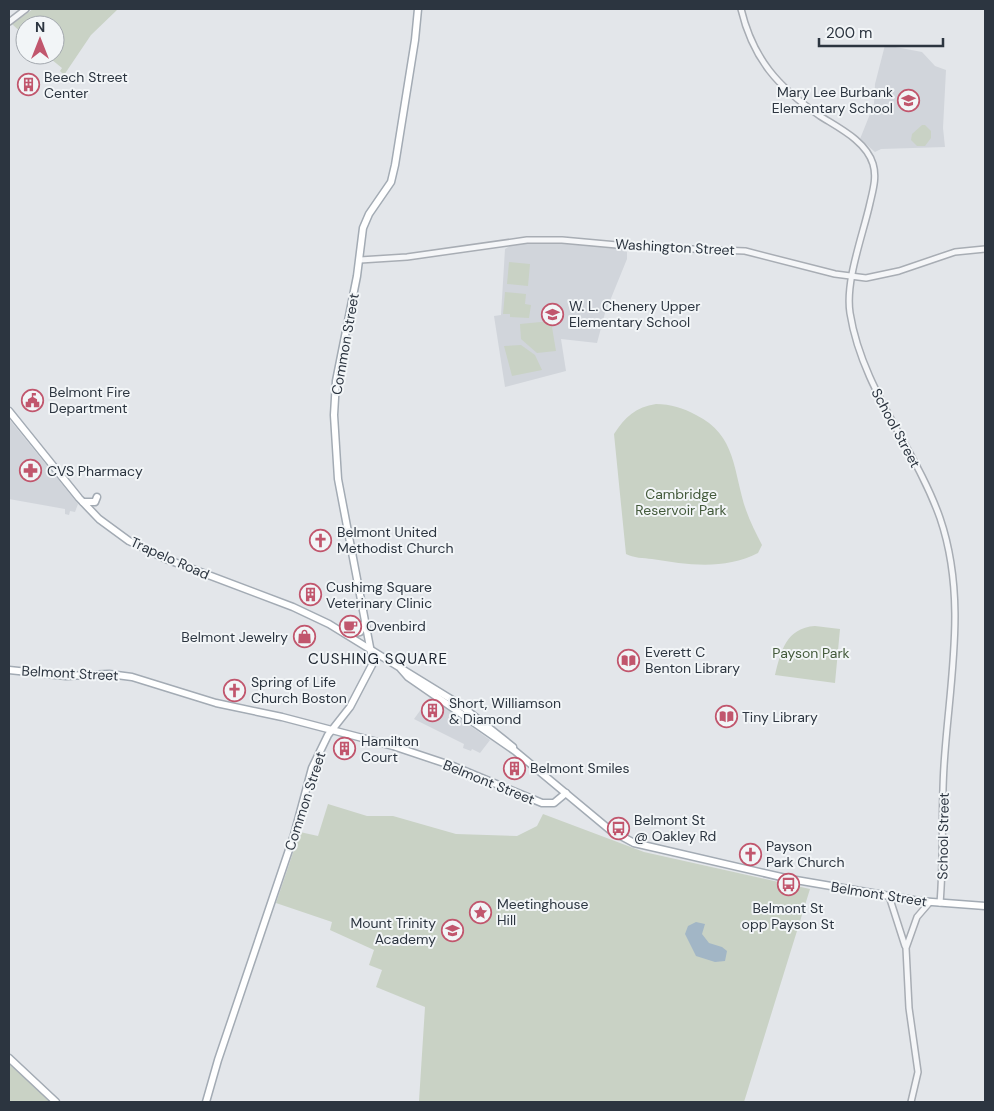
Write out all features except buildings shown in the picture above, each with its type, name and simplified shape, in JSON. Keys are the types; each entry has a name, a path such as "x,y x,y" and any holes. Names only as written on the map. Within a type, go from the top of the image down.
{"main road":[{"name":"Common Street","path":"206,1102 220,1053 294,835 311,771 327,737 348,710 372,668 371,650 338,479 334,415 338,372 366,221 391,182 396,165 418,9"},
{"name":"Trapelo Road","path":"9,411 83,502 112,529 146,550 293,607 346,634 401,670 408,677 515,751 566,793"},
{"path":"83,502 95,502 97,497"},
{"path":"346,634 360,632 365,620"},
{"name":"Belmont Street","path":"9,670 66,676 127,676 221,705 333,729 437,760 542,803 554,803 566,793 610,830 639,844 769,874 889,896 930,902 985,906"},
{"path":"9,1058 56,1102"}],"street":[{"path":"9,22 26,9"},
{"name":"School Street","path":"741,9 748,36 770,72 790,92 860,144 873,163 875,178 873,192 852,277 849,301 859,349 870,378 931,497 944,534 950,568 956,641 944,767 944,848 940,903"},
{"name":"Washington Street","path":"360,260 407,257 527,240 562,240 638,247 745,251 782,262 852,277 887,274 945,255 985,249"},
{"path":"889,896 906,948 909,1008 918,1072 911,1102"},
{"path":"906,948 917,917 930,902"}],"shaded area":[{"name":"Mary Lee Burbank Elementary School","path":"885,45 922,52 935,66 946,70 943,128 945,147 881,149 875,152 860,139 874,104 875,84"},
{"name":"W. L. Chenery Upper Elementary School","path":"550,242 622,248 627,252 627,259 605,313 597,343 561,339 566,371 505,387 494,316 501,315 505,249 511,245"},
{"path":"9,419 78,504 75,512 70,511 69,515 65,514 65,509 9,499"},
{"path":"430,697 490,740 480,753 472,749 471,751 463,748 464,744 414,719"}],"green space":[{"path":"33,9 118,9 91,35 64,75 60,71 62,68 58,65 65,65 65,15 25,15"},
{"path":"922,125 925,125 931,131 931,138 925,146 917,146 911,140 912,134"},
{"path":"509,262 530,264 528,286 507,284"},
{"path":"505,292 526,294 525,304 531,305 529,318 510,317 510,314 503,314"},
{"path":"551,321 556,351 537,353 521,339 520,324"},
{"path":"521,345 535,355 542,370 512,376 504,346"},
{"name":"Cambridge Reservoir Park","path":"656,404 682,408 709,423 719,433 732,456 746,510 762,545 758,553 733,562 706,565 639,558 626,554 614,434 622,423 637,410"},
{"name":"Payson Park","path":"815,626 840,629 835,683 775,675 786,642 797,631"},
{"path":"328,804 367,816 393,816 456,834 517,836 537,826 543,814 644,852 810,889 744,1102 419,1101 425,1007 376,987 382,970 369,965 374,950 330,930 332,922 276,903 300,832 318,836"},
{"path":"9,1064 51,1102 9,1102"}],"water":[{"path":"696,922 705,924 702,934 709,943 722,947 727,951 725,961 715,962 696,956 685,934 688,926"}],"place":[{"name":"Beech Street Center","path":"28,85"},
{"name":"Mary Lee Burbank Elementary School","path":"909,100"},
{"name":"W. L. Chenery Upper Elementary School","path":"553,314"},
{"name":"Belmont Fire Department","path":"33,400"},
{"name":"CVS Pharmacy","path":"31,471"},
{"name":"Belmont United Methodist Church","path":"321,540"},
{"name":"Cushimg Square Veterinary Clinic","path":"310,595"},
{"name":"Ovenbird","path":"350,626"},
{"name":"Belmont Jewelry","path":"304,637"},
{"name":"Everett C Benton Library","path":"629,660"},
{"name":"Spring of Life Church Boston","path":"235,690"},
{"name":"Short, Williamson & Diamond","path":"433,711"},
{"name":"Tiny Library","path":"726,717"},
{"name":"Hamilton Court","path":"345,749"},
{"name":"Belmont Smiles","path":"514,768"},
{"name":"Belmont St @ Oakley Rd","path":"618,828"},
{"name":"Payson Park Church","path":"750,854"},
{"name":"Belmont St opp Payson St","path":"788,885"},
{"name":"Meetinghouse Hill","path":"481,912"},
{"name":"Mount Trinity Academy","path":"452,931"}],"district":[{"name":"CUSHING SQUARE","path":"378,659"}]}
